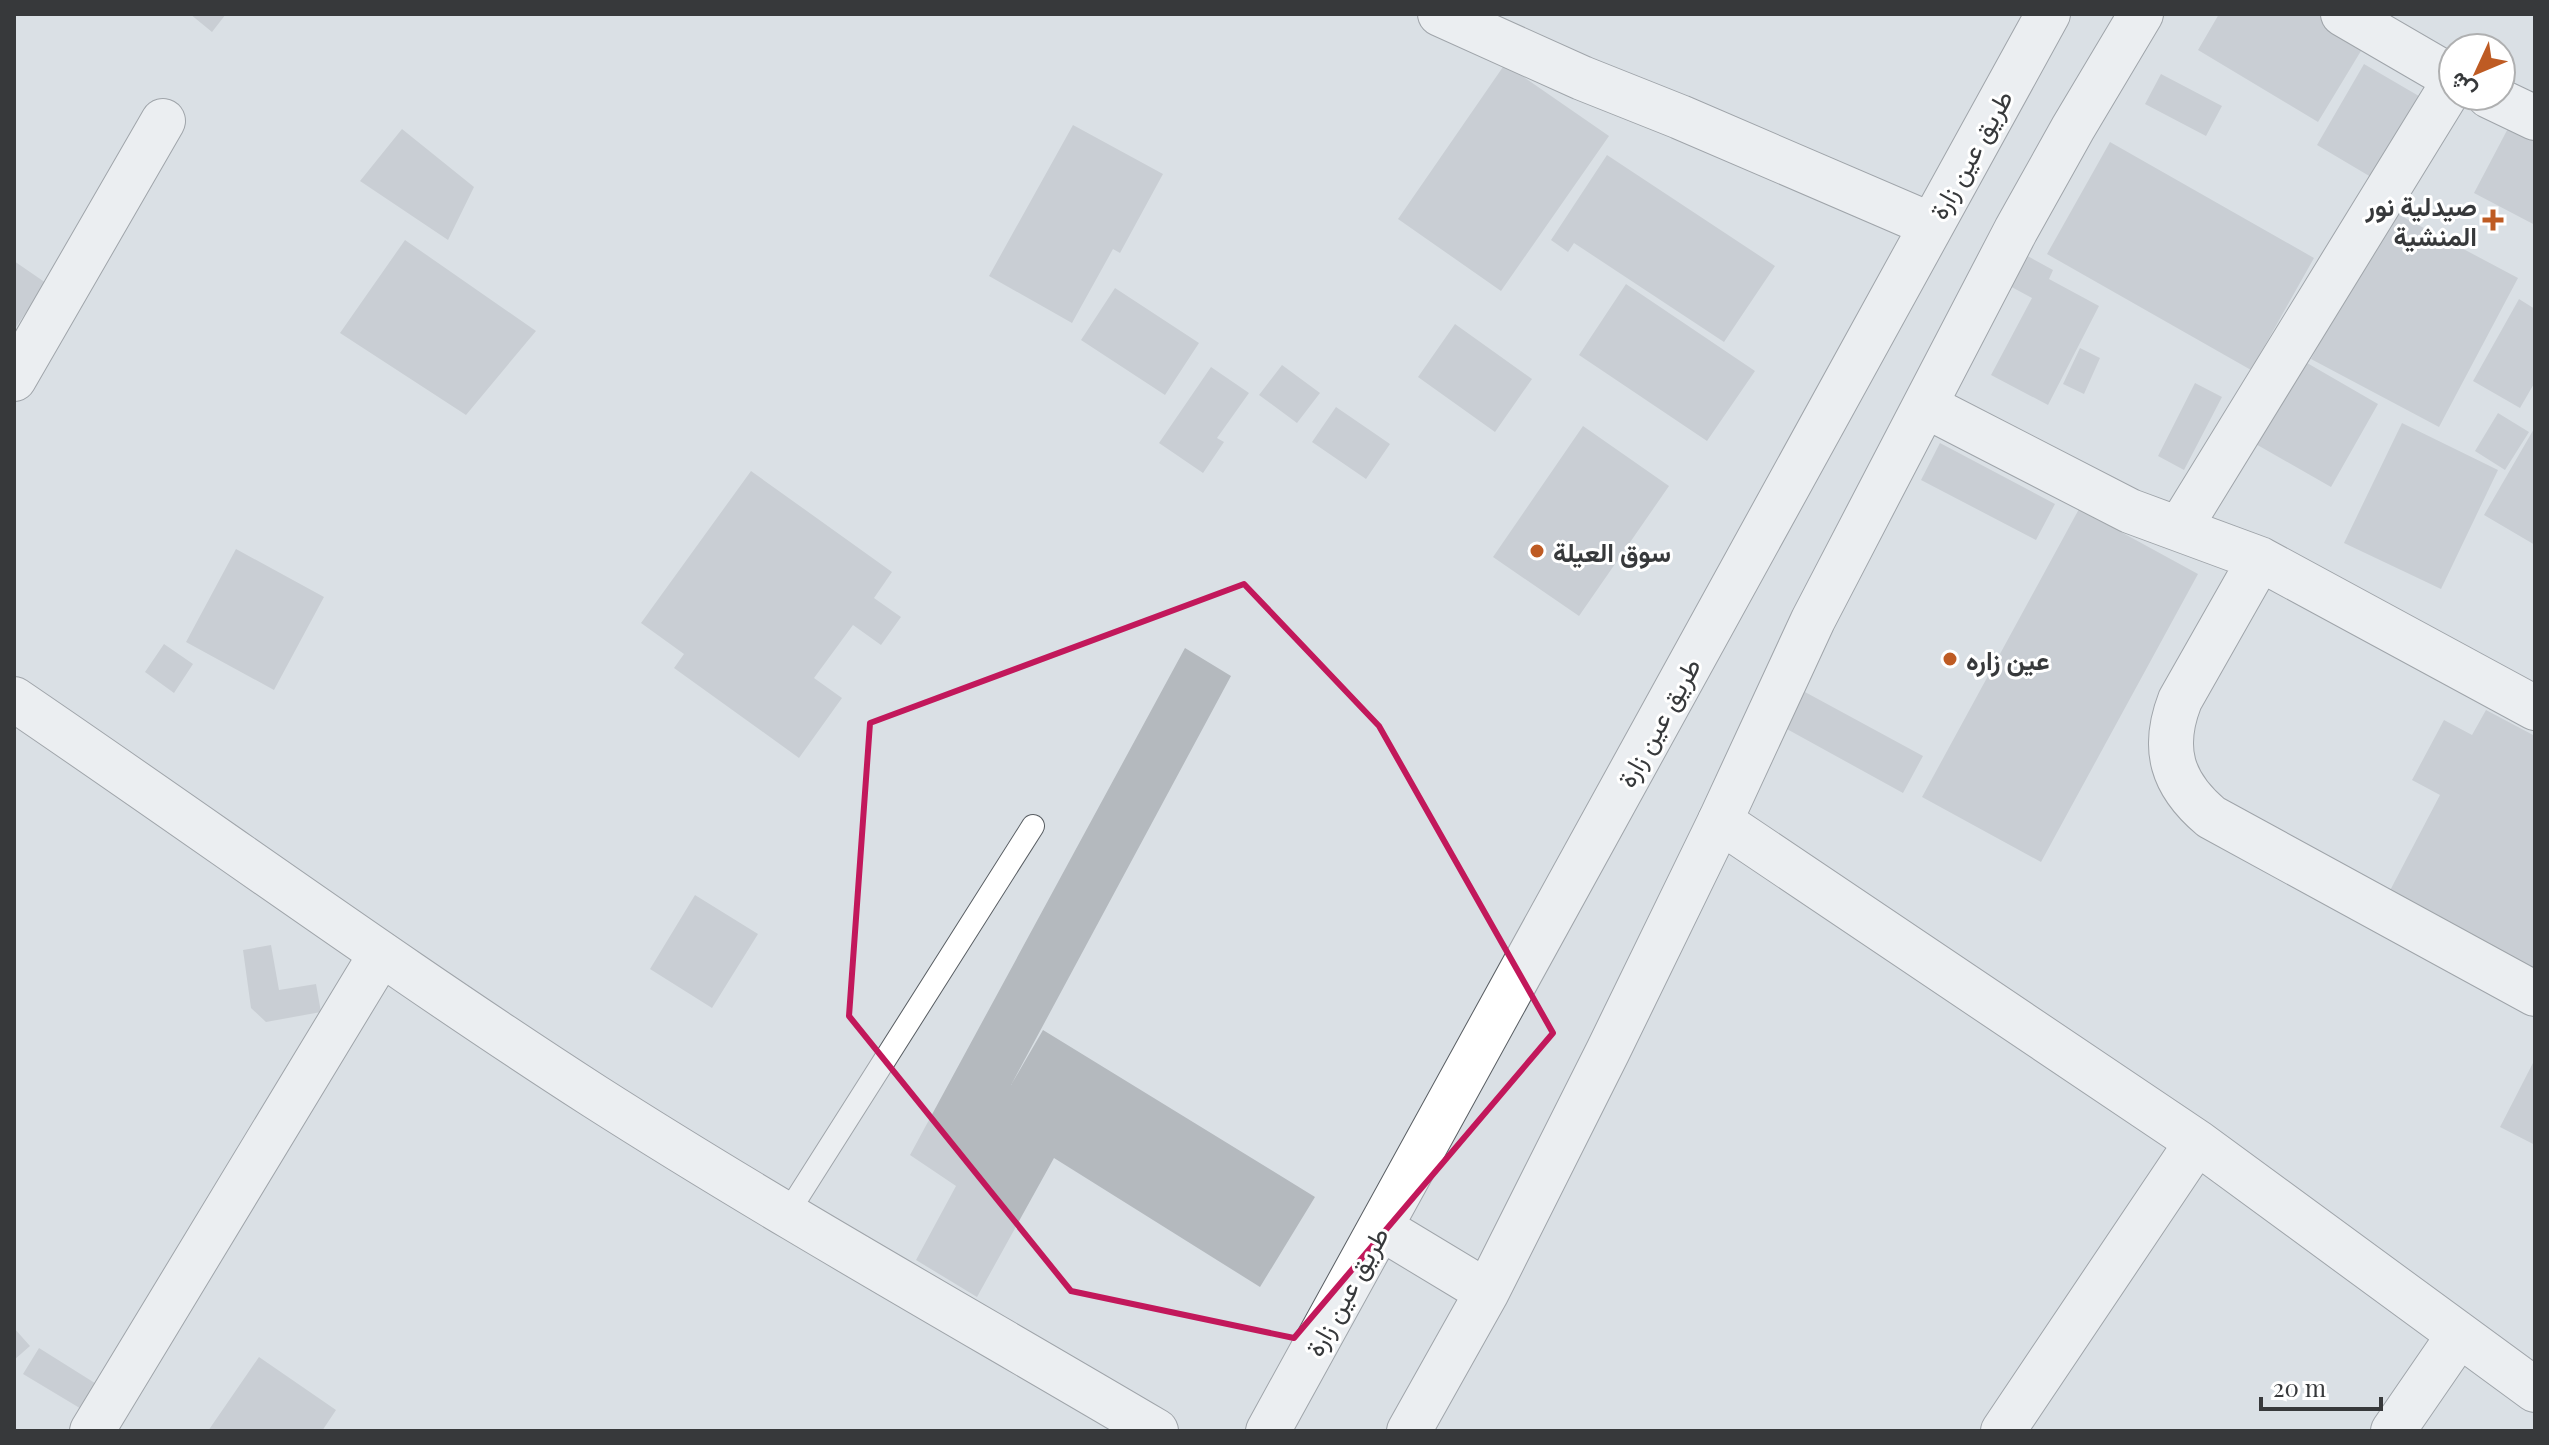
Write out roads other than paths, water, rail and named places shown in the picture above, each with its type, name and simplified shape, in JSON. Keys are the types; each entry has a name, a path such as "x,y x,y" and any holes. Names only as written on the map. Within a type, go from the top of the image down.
{"street":[{"path":"1440,14 1582,78 1931,225"},
{"name":"طريق عين زارة","path":"1268,1431 2048,14"},
{"path":"1409,1431 1487,1292 1720,821 1813,620 2016,230 2141,14"},
{"path":"2343,14 2437,71"},
{"path":"2179,529 2437,107"},
{"path":"14,379 163,121"},
{"path":"1926,406 2130,511 2260,559 2535,708"},
{"path":"2260,559 2173,717 2171,755 2185,790 2211,817 2535,994"},
{"path":"14,699 381,954 595,1096 787,1214 1156,1431"},
{"path":"1720,821 2197,1142 2535,1390"},
{"path":"92,1431 381,954"},
{"path":"2003,1431 2197,1142"},
{"path":"1381,1228 1487,1292"},
{"path":"2393,1431 2459,1335"}],"lane":[{"path":"787,1214 1033,826"}],"place":[{"name":"صيدلية نور المنشية","path":"2493,220"},
{"name":"سوق العيلة","path":"1537,551"},
{"name":"عين زاره","path":"1950,659"}]}
